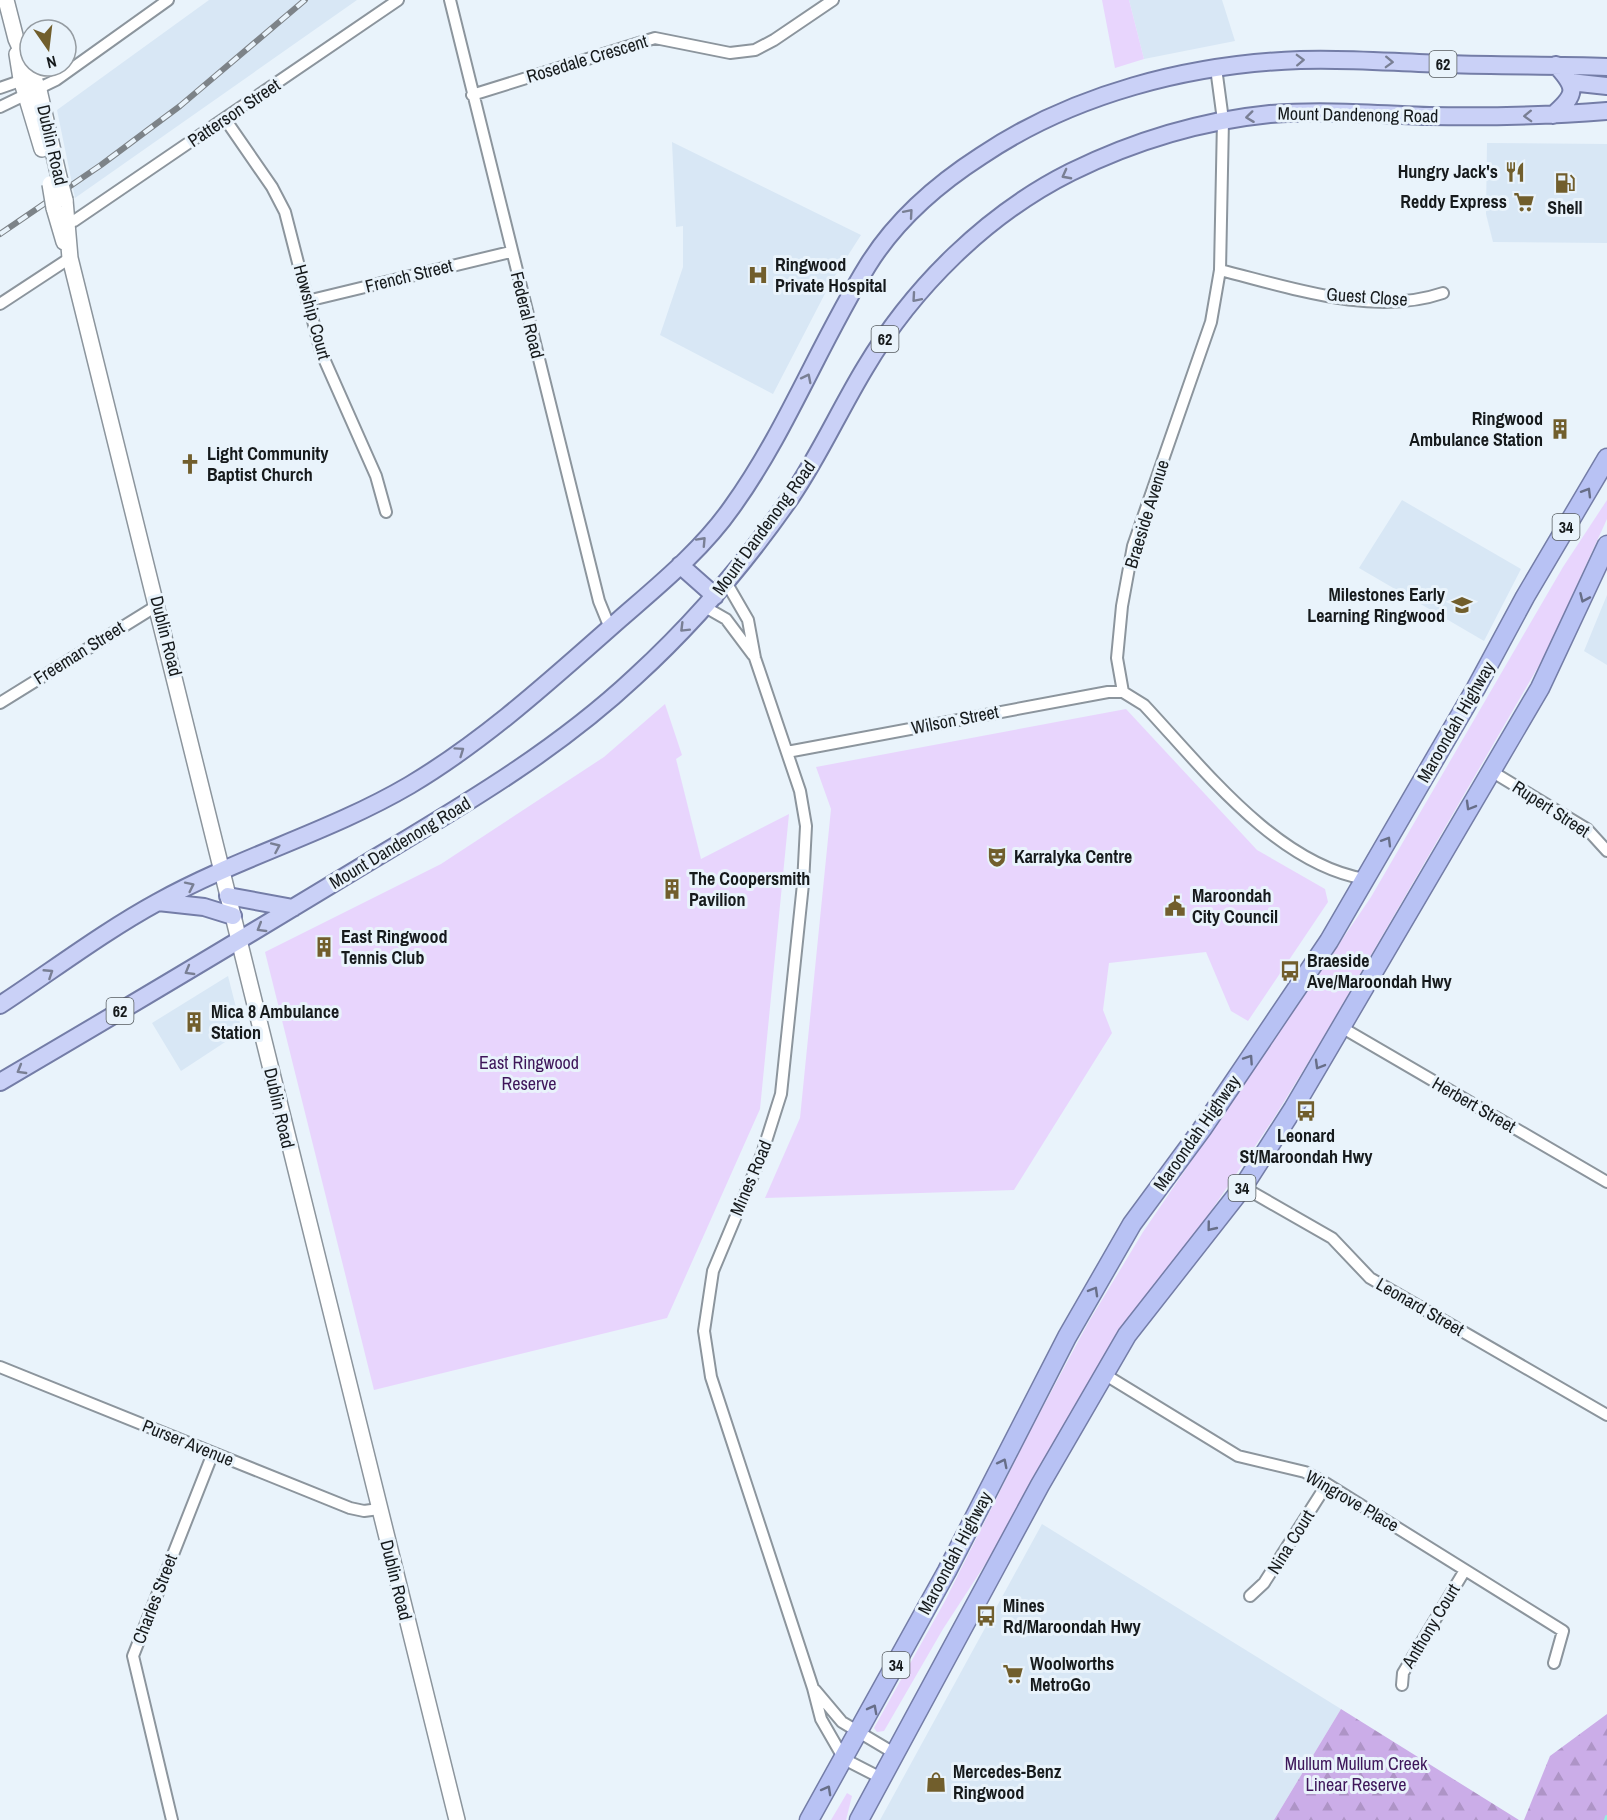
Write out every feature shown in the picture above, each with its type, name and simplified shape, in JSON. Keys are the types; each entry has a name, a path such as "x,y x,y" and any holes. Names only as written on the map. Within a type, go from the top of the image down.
{"highway":[{"name":"Maroondah Highway","path":"810,1820 859,1734 1068,1337 1132,1224 1202,1129 1322,951 1607,458"},
{"name":"34","path":"859,1820 1040,1485 1127,1335 1243,1187 1341,1027 1540,688 1607,545"}],"main road":[{"name":"Dublin Road","path":"6,0 55,181 70,257 158,605 378,1509 457,1820"},
{"name":"62","path":"0,1005 158,902 222,871 363,810 412,784 488,732 610,628 680,565 728,513 762,462 869,264 914,207 955,173 1019,130 1101,97 1216,68 1302,60 1607,67"},
{"path":"1553,115 1570,98 1572,90 1570,82 1556,65"},
{"path":"1570,82 1607,86"},
{"name":"Mount Dandenong Road","path":"0,1082 239,941 480,794 546,750 634,678 710,602 792,495 824,443 866,365 911,303 964,248 999,218 1068,174 1162,135 1223,120 1271,114 1328,112 1492,117 1607,111"},
{"path":"680,565 710,602"},
{"path":"228,896 293,908"},
{"path":"158,902 204,907 233,916"}],"street":[{"path":"0,88 30,85 92,53 168,0"},
{"name":"Patterson Street","path":"64,226 398,0"},
{"name":"Federal Road","path":"450,0 510,252 599,601 610,628"},
{"name":"Rosedale Crescent","path":"472,94 655,38 730,53 755,50 774,40 832,0"},
{"path":"78,59 92,53"},
{"name":"Braeside Avenue","path":"1124,692 1117,658 1122,606 1133,546 1211,322 1221,270 1223,120 1216,68"},
{"path":"0,107 42,78"},
{"name":"Howship Court","path":"225,119 272,187 285,212 326,367 376,476 386,512"},
{"name":"French Street","path":"308,301 510,252"},
{"path":"0,304 70,257"},
{"name":"Guest Close","path":"1221,270 1332,297 1410,301 1443,293"},
{"name":"Mines Road","path":"726,582 748,620 755,657 800,791 806,826 803,884 781,1094 762,1154 713,1271 704,1331 711,1377 813,1688 821,1719 844,1759"},
{"name":"Mines Road","path":"710,602 755,657"},
{"name":"Freeman Street","path":"0,703 158,605"},
{"path":"1124,692 1144,705 1269,833 1339,875 1365,879"},
{"name":"Wilson Street","path":"787,752 1097,693 1124,692"},
{"name":"Rupert Street","path":"1491,771 1587,829 1607,851"},
{"name":"Herbert Street","path":"1341,1027 1607,1182"},
{"name":"Leonard Street","path":"1243,1187 1332,1238 1370,1278 1607,1415"},
{"name":"Purser Avenue","path":"0,1367 350,1508 363,1511 378,1509"},
{"name":"Wingrove Place","path":"1104,1374 1238,1456 1305,1472 1327,1484 1563,1631 1554,1663"},
{"name":"Charles Street","path":"172,1820 133,1656 213,1453"},
{"name":"Nina Court","path":"1250,1596 1264,1584 1327,1484"},
{"name":"Anthony Court","path":"1402,1684 1403,1673 1465,1570"},
{"name":"Mines Road","path":"813,1688 836,1717 859,1734 894,1753"},
{"path":"844,1759 881,1779"}],"shaded area":[{"path":"209,0 357,0 75,198 57,110"},
{"path":"1129,0 1222,0 1235,41 1144,59"},
{"name":"Ringwood Private Hospital","path":"672,142 861,235 831,282 773,394 660,335 683,267 683,226 676,227"},
{"path":"1487,143 1607,144 1607,243 1493,242 1486,214"},
{"name":"Milestones Early Learning Ringwood","path":"1402,500 1521,569 1484,641 1359,568"},
{"path":"1607,595 1607,665 1584,651"},
{"path":"228,976 242,1031 181,1071 152,1023"},
{"path":"1042,1524 1341,1709 1274,1820 880,1820"}],"green space":[{"path":"1102,0 1129,0 1144,59 1115,68"},
{"path":"1607,500 1607,519 1545,655 1320,1043 1274,1118 1207,1217 1118,1331 986,1563 943,1629 884,1731 877,1732 874,1728 945,1601 1028,1435 1088,1323 1143,1232 1371,897 1563,567"},
{"name":"East Ringwood Reserve","path":"665,704 682,755 676,759 701,859 789,814 760,1109 667,1318 374,1390 265,952 441,864 604,757"},
{"path":"1126,709 1257,850 1325,889 1328,902 1248,1021 1231,1011 1206,952 1109,963 1103,1010 1112,1033 1014,1190 765,1198 800,1118 831,809 816,767"},
{"name":"Mullum Mullum Creek Linear Reserve","path":"1341,1709 1519,1820 1274,1820"},
{"path":"1607,1714 1607,1820 1524,1820 1550,1756"},
{"path":"847,1793 852,1796 846,1820 831,1820"}],"railway":[{"path":"0,234 101,165 180,106 305,0"}],"place":[{"name":"Hungry Jack's","path":"1515,172"},
{"name":"Shell","path":"1565,183"},
{"name":"Reddy Express","path":"1524,202"},
{"name":"Ringwood Private Hospital","path":"758,275"},
{"name":"Ringwood Ambulance Station","path":"1560,429"},
{"name":"Light Community Baptist Church","path":"190,464"},
{"name":"Milestones Early Learning Ringwood","path":"1462,605"},
{"name":"Karralyka Centre","path":"997,857"},
{"name":"The Coopersmith Pavilion","path":"672,889"},
{"name":"Maroondah City Council","path":"1175,906"},
{"name":"East Ringwood Tennis Club","path":"324,947"},
{"name":"Braeside Ave/Maroondah Hwy","path":"1290,971"},
{"name":"Mica 8 Ambulance Station","path":"194,1022"},
{"name":"Leonard St/Maroondah Hwy","path":"1306,1111"},
{"name":"Mines Rd/Maroondah Hwy","path":"986,1616"},
{"name":"Woolworths MetroGo","path":"1013,1674"},
{"name":"Mercedes-Benz Ringwood","path":"936,1782"}]}
